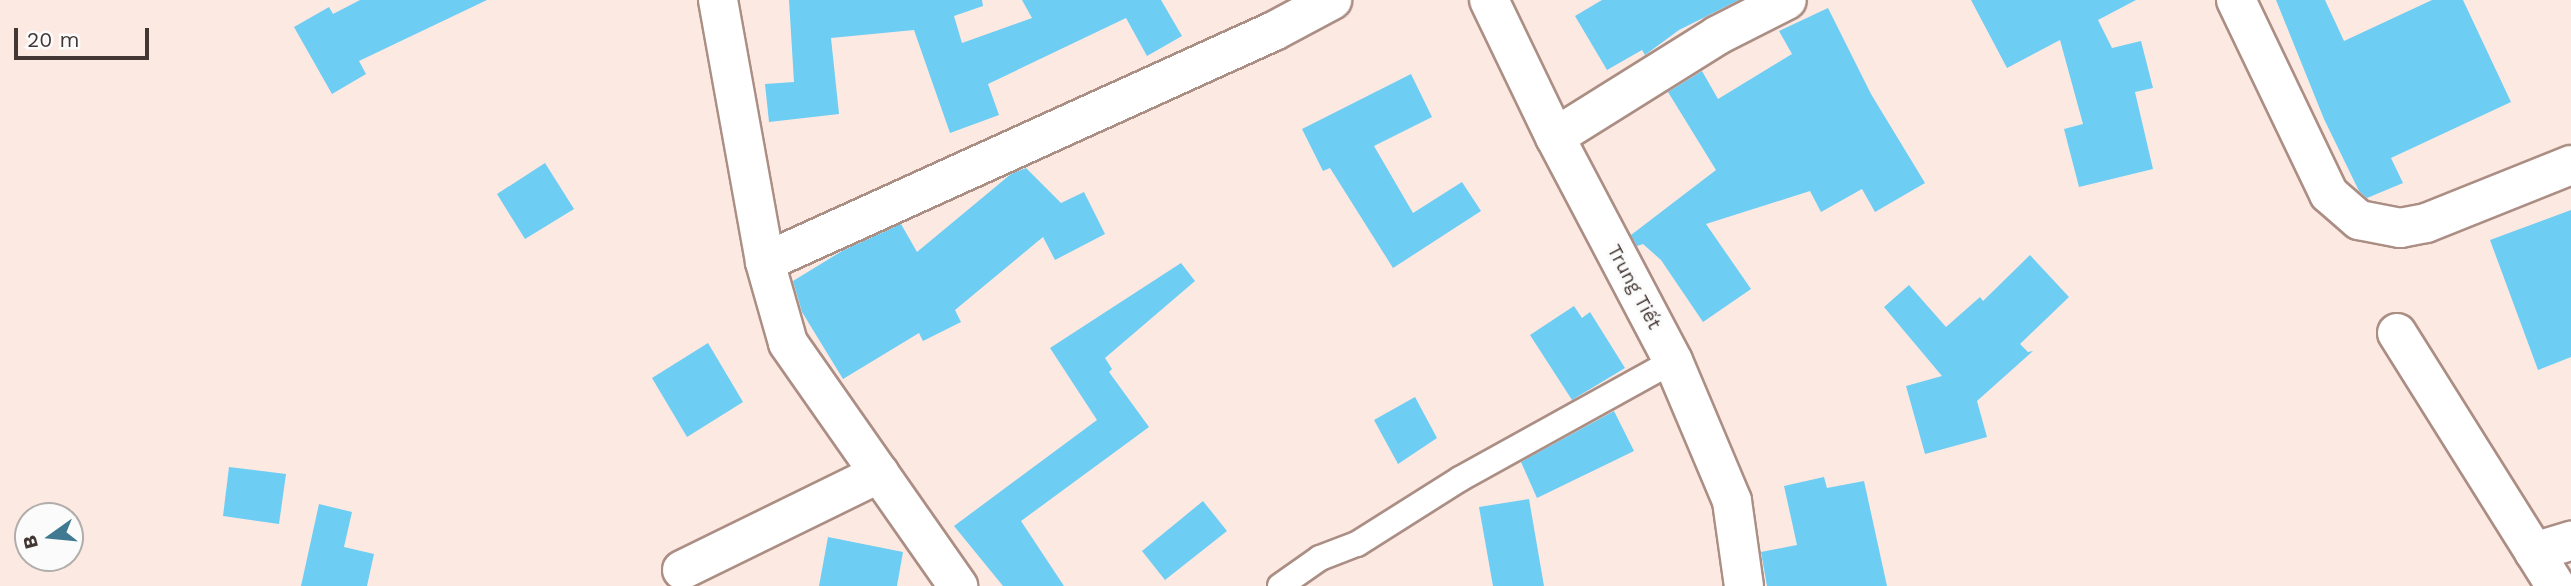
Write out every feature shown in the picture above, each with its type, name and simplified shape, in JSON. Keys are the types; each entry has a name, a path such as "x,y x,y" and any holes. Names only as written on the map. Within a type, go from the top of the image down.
{"street":[{"path":"718,0 765,262 788,343 958,586"},
{"path":"765,262 1274,31 1332,0"},
{"name":"Trung Tiết","path":"1489,0 1555,137 1673,361 1732,501 1744,586"},
{"path":"1555,137 1718,35 1787,0"},
{"path":"2236,0 2329,194 2360,220 2400,228 2426,223 2571,165"},
{"path":"2397,333 2556,586"},
{"path":"682,570 880,473"},
{"path":"2534,552 2571,541"}],"lane":[{"path":"1280,586 1320,558 1357,544 1460,478 1673,361"}],"building":[{"path":"360,0 487,0 359,61 366,74 332,94 294,27 329,7 333,14"},
{"path":"789,0 982,0 983,6 954,16 962,43 1032,18 1022,0 1161,0 1182,36 1147,56 1126,18 988,84 999,115 950,133 914,30 831,38 839,114 769,122 765,84 794,82"},
{"path":"1602,0 1739,0 1679,30 1645,55 1642,50 1607,70 1575,16"},
{"path":"1971,0 2136,0 2098,20 2112,48 2141,41 2153,88 2135,92 2153,169 2079,187 2064,129 2083,124 2060,40 2007,68"},
{"path":"2276,0 2325,0 2344,41 2432,0 2463,0 2511,102 2391,158 2403,183 2367,198 2359,191 2324,119"},
{"path":"1828,8 1871,94 1925,183 1875,212 1862,189 1821,212 1810,191 1706,224 1751,289 1703,322 1661,260 1643,244 1637,246 1631,235 1716,170 1668,92 1702,71 1718,99 1792,54 1779,31"},
{"path":"1411,74 1432,117 1374,146 1413,213 1462,182 1481,211 1393,268 1330,168 1323,171 1302,129"},
{"path":"545,163 574,209 525,239 497,194"},
{"path":"1026,168 1061,203 1084,192 1105,234 1055,260 1043,237 955,310 961,322 923,341 919,333 843,379 802,312 793,281 842,251 901,224 917,252 1011,174"},
{"path":"2571,210 2571,357 2538,370 2490,240"},
{"path":"2030,255 2069,297 2020,344 2028,352 2033,351 1977,401 1987,437 1925,454 1906,386 1942,376 1884,307 1909,285 1946,327 1980,297 1983,301"},
{"path":"1181,263 1195,281 1105,358 1112,369 1109,372 1149,427 1021,521 1064,586 1003,586 954,526 1097,420 1050,348"},
{"path":"1574,306 1582,318 1590,312 1625,368 1572,400 1530,335"},
{"path":"708,343 743,402 687,437 652,378"},
{"path":"1415,397 1437,438 1398,464 1374,420"},
{"path":"1614,411 1634,451 1537,498 1521,462"},
{"path":"229,467 286,474 279,524 223,516"},
{"path":"1824,477 1827,488 1864,481 1887,586 1767,586 1761,552 1797,545 1784,486"},
{"path":"1529,499 1544,586 1493,586 1479,507"},
{"path":"1203,501 1227,531 1165,580 1142,551"},
{"path":"319,504 352,512 344,547 374,554 367,586 301,586"},
{"path":"828,537 903,552 897,586 819,586"}]}
